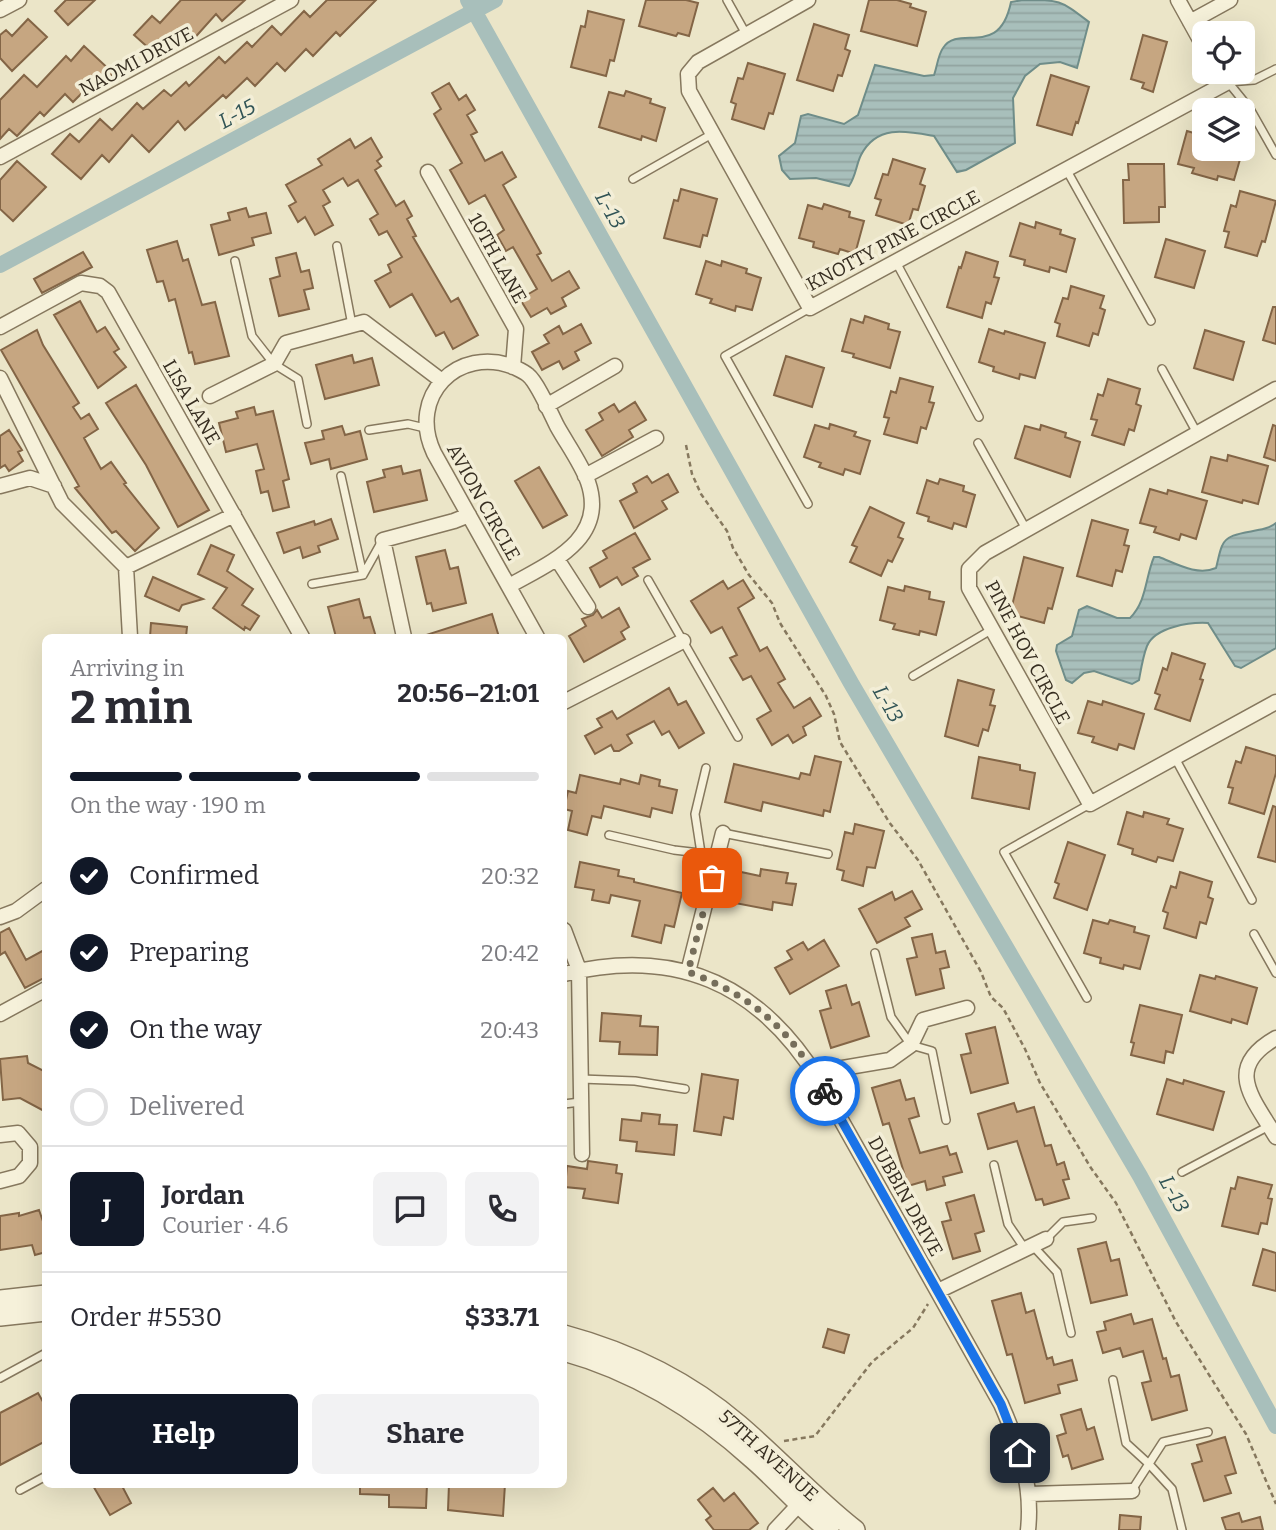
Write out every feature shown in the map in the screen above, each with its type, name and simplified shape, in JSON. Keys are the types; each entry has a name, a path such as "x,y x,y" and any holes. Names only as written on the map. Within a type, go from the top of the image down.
{"street":[{"path":"0,10 19,0"},
{"name":"NAOMI DRIVE","path":"0,157 291,0"},
{"name":"KNOTTY PINE CIRCLE","path":"808,0 698,62 688,74 689,91 810,308 1066,169 1212,84"},
{"path":"1190,22 1230,0"},
{"path":"1183,2 1192,26"},
{"name":"10TH LANE","path":"428,172 516,329 513,367"},
{"name":"LISA LANE","path":"0,327 71,286 91,282 108,292 300,634"},
{"path":"210,396 274,364 286,343 364,322 442,381 450,374 469,366 492,363 513,367"},
{"path":"546,406 615,366"},
{"name":"AVION CIRCLE","path":"509,586 574,547 589,518 591,496 585,476 528,375 513,367"},
{"path":"0,378 62,503 126,567 130,634"},
{"name":"AVION CIRCLE","path":"442,381 435,389 427,408 425,428 435,453 535,634"},
{"name":"PINE HOV CIRCLE","path":"1090,804 969,588 970,569 985,553 1276,389"},
{"path":"585,476 656,438"},
{"path":"0,485 30,478 54,486"},
{"path":"126,567 234,515"},
{"path":"403,634 383,540 469,515"},
{"path":"557,559 588,607"},
{"path":"567,700 683,641"},
{"path":"1090,804 1276,702"},
{"path":"688,972 723,833"},
{"path":"0,917 16,911 42,892"},
{"path":"567,938 579,970 582,1154"},
{"name":"DUBBIN DRIVE","path":"567,973 597,967 637,964 688,972 735,992 760,1009 789,1037 818,1079 1001,1404 1019,1447 1029,1494 1028,1530"},
{"path":"0,1014 42,991"},
{"path":"818,1079 831,1070 890,1060 911,1045 923,1020 967,1007"},
{"path":"1273,1132 1250,1091 1246,1070 1251,1056 1261,1046 1276,1038"},
{"path":"0,1135 18,1133 30,1147 30,1163 19,1176 0,1181"},
{"path":"938,1291 1034,1244"},
{"path":"0,1300 42,1295"},
{"path":"0,1316 42,1311"},
{"name":"57TH AVENUE","path":"567,1336 631,1358 675,1380 738,1424 805,1497 828,1530"},
{"name":"57TH AVENUE","path":"567,1352 625,1373 667,1394 699,1415 805,1497 855,1530"},
{"path":"1029,1494 1132,1491"},
{"path":"775,1530 805,1497"}],"lane":[{"path":"727,0 746,34"},
{"path":"1255,80 1276,69"},
{"path":"1230,84 1250,108 1276,155"},
{"path":"634,179 712,134"},
{"path":"1066,169 1151,321"},
{"path":"337,246 352,325"},
{"path":"235,261 252,337 274,364 298,379 307,424"},
{"path":"896,261 979,416"},
{"path":"808,504 725,356 810,308"},
{"path":"1162,369 1197,433"},
{"path":"369,430 408,424 425,428"},
{"path":"978,443 1026,529"},
{"path":"341,477 363,575"},
{"path":"363,575 383,540"},
{"path":"312,584 363,575"},
{"path":"648,580 738,737"},
{"path":"913,676 991,630"},
{"path":"1175,758 1252,900"},
{"path":"701,853 695,814 706,768"},
{"path":"1087,998 1004,852 1090,804"},
{"path":"723,833 828,854"},
{"path":"609,835 674,850 718,855"},
{"path":"1254,934 1276,973"},
{"path":"875,953 891,1017 911,1045 932,1051 946,1120"},
{"path":"581,1079 635,1081 685,1089"},
{"path":"567,1104 581,1102"},
{"path":"1182,1172 1273,1132"},
{"path":"994,1165 1008,1224 1034,1244 1057,1272 1071,1333"},
{"path":"1034,1244 1063,1222 1093,1218"},
{"path":"0,1377 42,1355"},
{"path":"1113,1380 1126,1443 1172,1489 1182,1530"},
{"path":"1132,1491 1163,1442 1208,1432"},
{"path":"20,1490 42,1478"}],"path":[{"path":"686,445 692,474 701,494 727,531 733,548 749,575 772,603 780,624 826,696 834,714 840,742 889,822 918,860 981,972 990,998 1003,1008 1040,1083 1116,1203 1176,1322 1246,1434 1276,1504"},
{"path":"783,1441 815,1436 872,1362 912,1328 938,1291"}],"water":[{"path":"1023,0 1059,3 1089,22 1077,68 1060,62 1040,64 1025,76 1013,98 1015,143 966,170 957,172 934,136 893,132 875,138 868,145 861,155 849,186 816,178 790,179 782,170 779,156 795,143 801,116 808,114 844,124 858,115 875,65 924,76 934,75 941,51 950,41 988,35 998,30 1005,20 1011,2"},
{"path":"1276,523 1276,648 1241,668 1235,666 1208,623 1183,625 1165,630 1151,640 1144,654 1139,680 1132,684 1094,671 1084,673 1072,683 1066,680 1056,651 1057,645 1072,636 1079,610 1087,606 1117,618 1130,618 1143,597 1154,557 1194,570 1209,570 1216,568 1221,549 1231,536 1270,527"}],"building":[{"path":"66,0 95,0 68,25 55,11"},
{"path":"181,0 245,0 222,21 216,14 190,43 182,36 161,59 134,35 152,16 160,23"},
{"path":"327,0 376,0 340,36 336,32 313,56 306,49 285,71 277,63 255,86 247,78 226,98 223,95 185,130 178,121 149,152 132,135 109,162 102,155 81,179 52,154 70,134 79,142 100,119 112,130 137,103 143,109 164,90 171,96 186,82 189,86 219,57 225,63 247,42 252,47 272,26 281,35 304,11 310,17"},
{"path":"646,0 686,0 698,3 689,36 678,33 676,36 639,26"},
{"path":"869,0 897,0 926,12 917,46 861,31"},
{"path":"588,11 624,20 614,61 610,60 606,76 571,67 581,26 585,27"},
{"path":"28,19 47,37 12,71 0,58 0,35 6,30 12,36"},
{"path":"814,24 849,35 845,49 850,51 842,76 838,75 833,91 797,80"},
{"path":"1143,35 1167,42 1153,92 1142,88 1144,83 1131,79"},
{"path":"84,46 113,73 102,85 96,79 73,102 65,94 44,116 40,112 17,136 9,129 0,139 0,100 24,75 37,87 66,56 71,61"},
{"path":"748,63 785,74 773,114 769,113 764,129 732,119 736,104 731,102 738,78 743,79"},
{"path":"1051,75 1089,87 1072,135 1037,125"},
{"path":"449,83 459,100 466,95 475,110 467,115 477,132 471,135 485,161 502,152 516,177 503,185 541,253 537,255 552,281 569,271 579,288 562,298 566,306 551,314 547,308 531,317 520,299 537,289 513,247 506,251 497,235 504,230 485,195 469,204 450,170 462,163 434,114 441,109 432,93"},
{"path":"626,91 651,99 650,103 665,108 656,141 642,136 641,140 599,127 609,92 624,96"},
{"path":"1187,131 1192,132 1192,161 1240,161 1234,180 1218,176 1217,180 1192,173 1194,168 1178,164"},
{"path":"371,138 382,157 377,161 381,166 375,170 396,206 404,201 412,216 407,219 416,236 413,237 451,302 458,298 478,335 453,349 444,332 436,336 412,294 390,307 375,281 391,272 388,265 402,257 387,231 379,235 370,219 378,214 358,180 348,186 343,178 323,190 330,202 323,206 333,225 315,235 305,217 298,222 289,206 296,202 286,185 322,165 318,159 350,139 355,148"},
{"path":"893,159 925,169 920,184 925,186 918,210 913,209 908,225 876,215 881,200 875,198 883,174 888,175"},
{"path":"17,161 46,187 13,221 0,209 0,180"},
{"path":"1128,164 1164,164 1165,207 1159,207 1159,222 1124,223 1123,180 1129,180"},
{"path":"681,189 717,199 707,236 703,235 700,247 664,238 674,200 678,201"},
{"path":"1240,191 1276,201 1265,242 1262,241 1257,256 1225,247 1229,232 1224,231 1231,205 1236,207"},
{"path":"824,204 850,212 849,217 864,221 855,254 840,249 838,254 813,247 814,242 799,238 808,205 822,209"},
{"path":"246,208 249,217 266,213 271,233 252,238 254,245 219,255 211,225 230,220 228,213"},
{"path":"1036,222 1061,230 1060,234 1075,239 1066,272 1050,267 1049,272 1024,265 1025,260 1010,256 1020,223 1035,228"},
{"path":"1166,239 1205,251 1194,288 1155,277"},
{"path":"177,241 183,261 188,259 202,305 215,302 229,356 195,364 192,352 189,353 175,299 169,301 163,281 157,282 147,250"},
{"path":"83,252 92,267 42,293 34,279"},
{"path":"966,252 998,262 994,277 999,278 991,304 986,302 982,318 947,307"},
{"path":"296,253 301,272 309,270 313,288 304,290 309,309 279,316 270,279 280,276 276,258"},
{"path":"706,261 721,266 722,261 747,269 746,273 761,278 752,310 736,306 735,311 710,303 712,299 696,294"},
{"path":"1071,286 1104,296 1100,308 1105,310 1098,335 1093,333 1089,346 1057,336 1060,324 1055,322 1063,298 1068,299"},
{"path":"80,301 97,332 105,327 119,349 114,352 126,367 98,388 54,315"},
{"path":"1273,307 1276,307 1276,344 1263,340"},
{"path":"865,316 889,324 888,329 900,332 890,368 842,351 851,319 863,323"},
{"path":"581,324 591,343 575,352 579,360 563,369 559,361 542,370 532,352 549,343 544,335 559,326 563,334"},
{"path":"989,329 1045,343 1035,378 1020,374 1019,379 993,371 994,367 979,362"},
{"path":"37,330 43,345 79,403 73,407 81,419 89,414 98,429 84,438 101,469 111,462 126,483 124,484 159,528 135,551 116,531 112,533 75,488 79,486 1,350"},
{"path":"1205,330 1244,342 1233,380 1194,368"},
{"path":"352,355 354,363 372,358 379,385 325,399 316,365"},
{"path":"786,356 824,368 812,407 774,395"},
{"path":"900,378 933,387 929,402 934,403 926,429 921,427 917,443 884,434 889,418 884,417 891,391 896,393"},
{"path":"1108,379 1140,389 1136,404 1141,406 1134,431 1129,429 1124,445 1092,435 1097,420 1091,419 1098,394 1103,396"},
{"path":"136,385 209,510 178,527 146,465 106,403"},
{"path":"635,402 646,420 629,430 633,437 602,456 586,430 603,420 599,413 614,404 619,412"},
{"path":"254,407 256,415 273,411 289,479 283,481 289,507 273,511 268,491 261,493 256,471 264,469 257,444 226,452 219,423 238,418 236,412"},
{"path":"830,424 856,432 854,436 870,441 860,474 845,469 843,475 819,467 821,463 804,457 815,425 829,429"},
{"path":"1041,425 1066,433 1065,437 1080,442 1070,477 1015,458 1025,426 1040,430"},
{"path":"1273,425 1276,426 1276,461 1264,457"},
{"path":"342,426 345,435 360,431 367,459 331,469 329,459 311,464 305,443 324,439 322,431"},
{"path":"9,430 22,450 18,452 23,461 9,471 5,465 0,468 0,436"},
{"path":"1228,455 1268,466 1258,504 1243,500 1242,503 1202,492 1211,457 1227,461"},
{"path":"401,466 403,474 420,470 427,500 374,512 367,482 385,477 383,470"},
{"path":"539,467 567,515 543,528 515,481"},
{"path":"668,474 678,492 662,501 667,509 634,528 620,501 637,492 633,484 647,476 652,483"},
{"path":"940,479 964,486 963,491 975,495 966,527 954,523 952,529 928,521 929,517 917,513 927,480 938,484"},
{"path":"1150,489 1167,494 1168,490 1207,501 1196,539 1181,534 1179,540 1154,532 1156,527 1140,523"},
{"path":"870,507 904,523 898,537 903,539 892,562 888,560 881,576 850,562 857,547 852,545"},
{"path":"331,519 338,539 318,546 320,552 303,558 300,547 284,553 277,533 314,521 315,525"},
{"path":"1092,520 1128,530 1124,545 1129,546 1122,572 1116,570 1112,586 1077,576"},
{"path":"635,533 650,559 633,568 638,576 622,585 617,577 600,587 590,568 607,558 603,551"},
{"path":"211,545 234,555 227,571 253,589 242,605 259,616 250,630 245,627 244,630 213,608 227,588 198,574"},
{"path":"445,550 450,569 458,567 466,603 433,611 431,603 427,604 416,557"},
{"path":"1024,557 1063,568 1052,609 1048,608 1044,623 1010,614"},
{"path":"153,577 203,599 182,605 179,611 145,596"},
{"path":"743,580 754,598 738,608 760,651 767,647 785,679 778,683 794,708 810,698 821,716 803,727 806,735 793,743 788,735 772,745 757,719 771,711 751,676 743,680 730,658 737,655 722,627 711,633 691,601 723,581 728,589"},
{"path":"905,586 930,592 929,599 944,602 936,635 920,631 919,635 893,629 895,624 880,620 888,587 904,591"},
{"path":"359,599 364,618 370,617 375,634 335,634 328,607"},
{"path":"619,608 629,627 621,632 625,639 584,662 569,636 586,626 582,619 593,615 597,610 602,618"},
{"path":"492,614 498,634 429,634"},
{"path":"151,623 187,627 186,634 150,634"},
{"path":"1172,653 1205,664 1200,679 1203,680 1190,721 1155,709 1160,695 1155,693 1163,668 1167,670"},
{"path":"958,680 994,690 990,705 995,706 988,731 983,729 978,746 945,736"},
{"path":"669,688 678,705 686,701 704,733 679,748 669,731 662,735 654,721 627,735 632,743 619,751 614,751 611,745 595,754 585,736 602,727 597,719 612,711 617,719"},
{"path":"1088,701 1102,705 1103,701 1144,714 1134,749 1119,744 1117,750 1092,742 1094,737 1078,733"},
{"path":"1246,747 1276,756 1276,773 1264,814 1229,803 1233,788 1228,787 1236,761 1241,763"},
{"path":"815,756 841,762 830,812 824,810 823,816 763,802 761,811 725,802 734,764 799,779 801,773 810,775"},
{"path":"979,757 1020,765 1020,770 1035,773 1029,809 972,798"},
{"path":"580,775 620,784 621,779 639,784 641,775 660,780 659,786 677,790 672,813 652,808 650,817 604,806 601,818 592,816 587,835 568,830 572,811 567,810 567,796 568,791 576,793"},
{"path":"1273,806 1276,807 1276,862 1258,857"},
{"path":"1127,812 1143,817 1144,812 1169,819 1167,824 1183,829 1173,861 1158,857 1156,862 1132,854 1133,849 1118,844"},
{"path":"855,824 884,831 875,868 867,867 863,886 842,880 844,871 837,869 845,832 853,834"},
{"path":"1068,842 1105,855 1087,910 1054,898 1059,884 1055,882"},
{"path":"580,862 619,870 618,876 634,879 634,882 682,893 674,927 665,925 661,943 632,936 640,901 611,895 609,903 592,900 594,890 575,887"},
{"path":"761,869 788,873 786,883 796,884 792,905 773,902 772,910 735,903 741,872 760,876"},
{"path":"1180,872 1212,882 1208,897 1213,899 1206,924 1200,922 1196,938 1164,928 1168,913 1163,911 1171,886 1176,888"},
{"path":"912,891 922,909 905,918 910,926 877,943 859,909 892,892 895,900"},
{"path":"1093,920 1108,924 1110,920 1135,927 1134,932 1149,936 1140,969 1124,965 1123,969 1100,963 1101,958 1084,953"},
{"path":"9,928 26,960 42,951 42,979 25,988 5,952 0,955 0,933"},
{"path":"932,934 936,953 945,951 949,967 940,969 944,988 916,995 907,959 917,957 912,938"},
{"path":"824,940 839,966 790,994 775,968 792,959 787,951 803,942 808,950"},
{"path":"1200,975 1215,979 1216,976 1257,988 1247,1024 1232,1019 1231,1023 1190,1011"},
{"path":"846,985 852,1005 859,1002 869,1036 831,1048 820,1011 831,1008 826,991"},
{"path":"1140,1005 1182,1015 1173,1053 1166,1051 1164,1063 1131,1055 1134,1043 1131,1042"},
{"path":"602,1013 641,1016 640,1026 658,1027 657,1055 619,1054 620,1042 600,1041"},
{"path":"995,1027 1008,1083 971,1093 961,1055 971,1053 966,1034"},
{"path":"27,1056 28,1063 42,1070 42,1110 20,1098 3,1100 0,1059"},
{"path":"702,1074 738,1080 733,1119 724,1117 721,1135 694,1131"},
{"path":"1167,1079 1183,1084 1184,1080 1224,1092 1213,1130 1157,1114"},
{"path":"900,1080 906,1100 914,1098 919,1116 909,1119 920,1153 947,1146 950,1155 956,1153 962,1172 943,1177 945,1185 927,1190 925,1181 908,1186 889,1123 883,1125 872,1088"},
{"path":"1014,1103 1017,1112 1034,1107 1045,1146 1051,1145 1057,1165 1064,1162 1069,1179 1063,1180 1069,1198 1044,1205 1042,1199 1036,1200 1017,1141 988,1149 978,1114"},
{"path":"642,1113 660,1115 659,1124 677,1125 674,1155 636,1151 637,1142 620,1140 622,1119 641,1121"},
{"path":"588,1161 617,1165 616,1173 622,1174 618,1203 583,1198 585,1189 567,1187 567,1166 587,1169"},
{"path":"1238,1177 1272,1185 1268,1198 1272,1199 1267,1224 1261,1223 1258,1234 1222,1226 1231,1188 1235,1189"},
{"path":"974,1195 984,1231 975,1234 980,1251 953,1259 942,1222 951,1220 946,1203"},
{"path":"39,1210 42,1219 42,1253 35,1255 32,1245 0,1250 0,1216 19,1213 19,1216"},
{"path":"1106,1242 1111,1261 1119,1259 1127,1295 1091,1303 1078,1249"},
{"path":"1263,1249 1276,1253 1276,1291 1253,1285"},
{"path":"1021,1293 1026,1313 1034,1310 1047,1359 1052,1357 1054,1365 1072,1360 1077,1380 1058,1385 1060,1393 1025,1403 1012,1354 1007,1355 992,1301"},
{"path":"1131,1314 1134,1324 1152,1319 1171,1377 1179,1375 1187,1410 1152,1420 1142,1383 1151,1381 1143,1351 1123,1357 1120,1348 1103,1353 1097,1332 1106,1330 1104,1322"},
{"path":"828,1329 849,1335 844,1353 823,1347"},
{"path":"38,1393 42,1400 42,1443 0,1465 0,1413"},
{"path":"1081,1409 1087,1430 1094,1427 1103,1459 1072,1469 1068,1455 1063,1457 1057,1436 1066,1433 1061,1415"},
{"path":"1225,1437 1236,1473 1225,1476 1231,1493 1204,1501 1192,1464 1202,1461 1197,1445"},
{"path":"94,1488 123,1488 131,1503 110,1515"},
{"path":"360,1488 427,1488 426,1508 389,1507 389,1495 360,1494"},
{"path":"449,1488 505,1488 503,1516 448,1510"},
{"path":"713,1488 724,1501 734,1493 758,1523 749,1530 714,1530 706,1520 711,1516 698,1500"},
{"path":"1239,1513 1242,1522 1260,1517 1263,1530 1226,1530 1222,1518"},
{"path":"1120,1515 1141,1517 1140,1530 1119,1530"}],"waterway":[{"name":"L-13","path":"468,0 851,683 1140,1176 1276,1426"},
{"name":"L-15","path":"0,265 495,0"}],"way so far":[{"path":"712,878 688,972 735,992 760,1009 801,1052 825,1091"}],"route":[{"path":"825,1091 1001,1404 1020,1453"}]}
